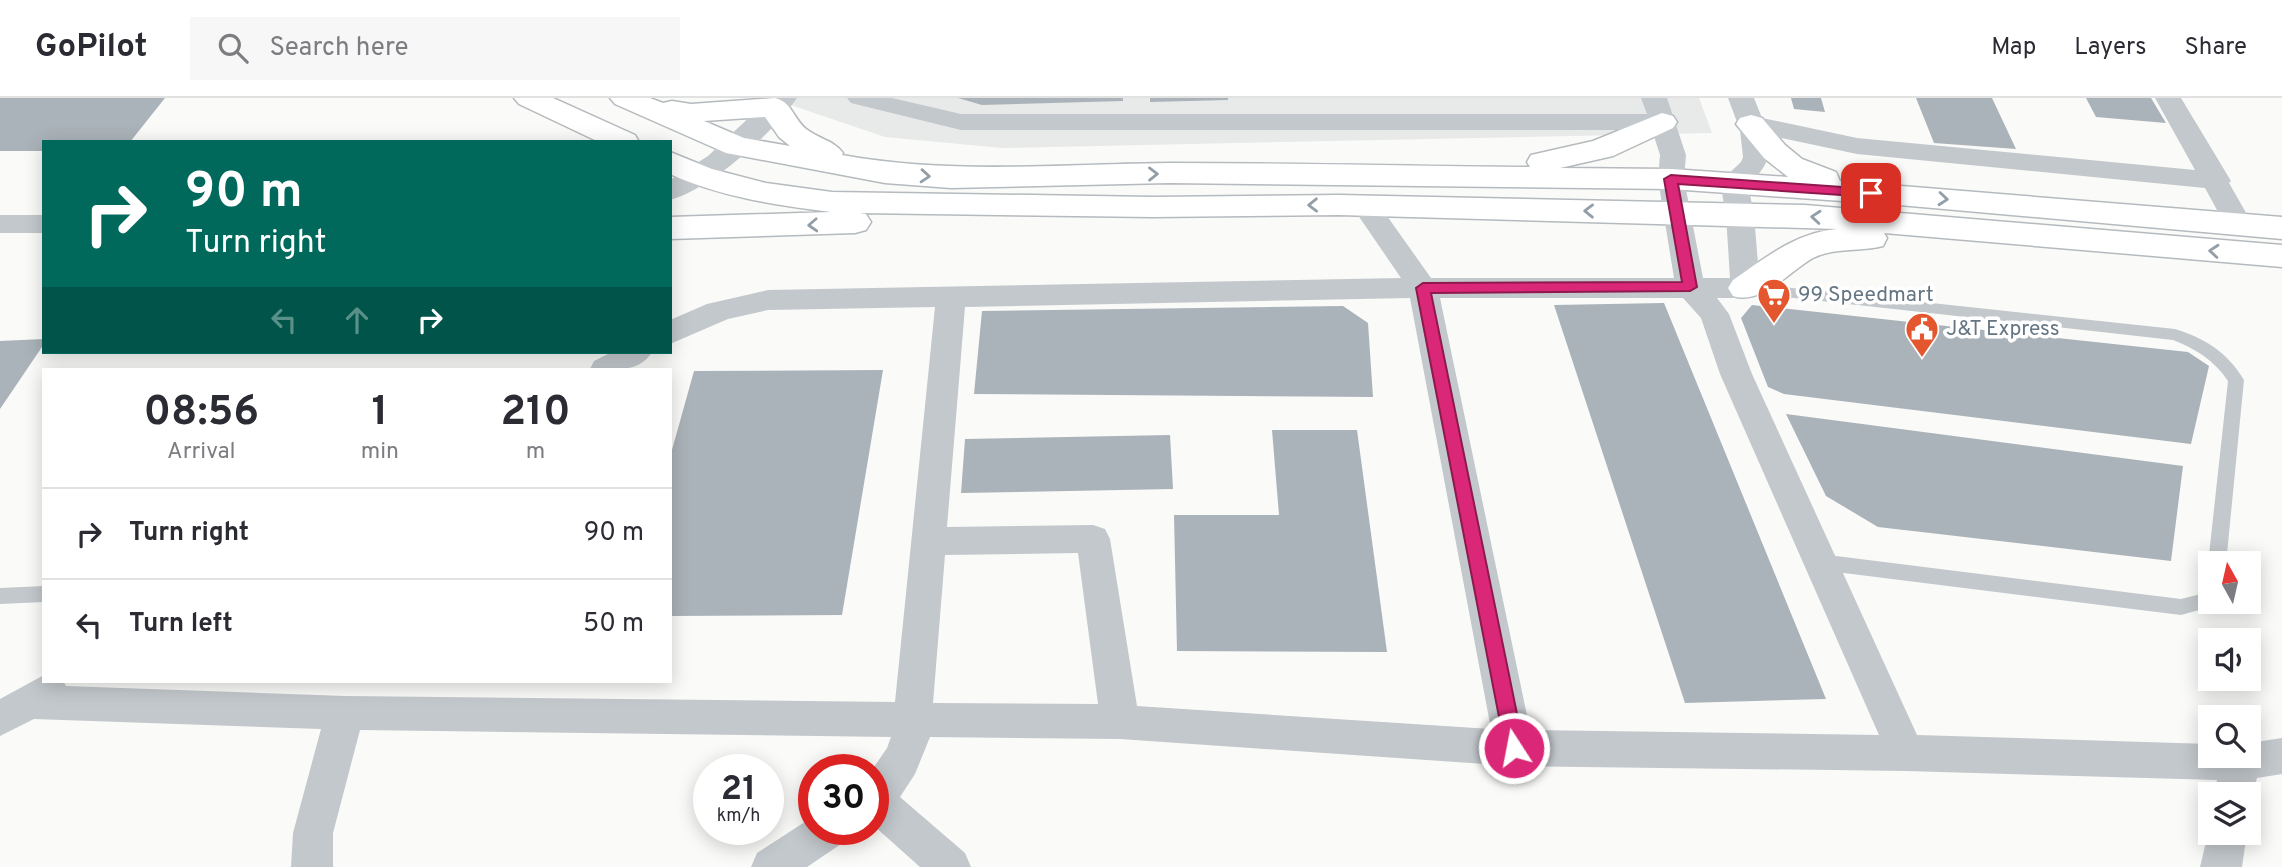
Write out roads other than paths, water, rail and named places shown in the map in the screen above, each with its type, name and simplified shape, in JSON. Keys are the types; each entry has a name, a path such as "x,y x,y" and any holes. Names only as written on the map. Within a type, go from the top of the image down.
{"main road":[{"path":"529,98 575,129 616,140"},
{"path":"635,102 691,113 780,102 783,126 807,146 885,173"},
{"path":"635,102 737,146 885,173 951,178 1169,173 1671,179 1899,195 2282,228"},
{"path":"1288,175 1517,166 1576,156 1602,149 1658,110"},
{"path":"1746,111 1780,160 1797,170 1815,177 1899,195"},
{"path":"672,163 701,176 766,193 832,202 1153,208 1365,205 1805,216 2282,256"},
{"path":"672,228 893,220 978,204"},
{"path":"1745,288 1777,268 1788,256 1826,241 1858,238 2114,243"}],"street":[{"path":"860,98 961,122 1658,110 1673,155 1671,179 1690,287 1714,314 1736,374 1906,752"},
{"path":"2168,98 2217,181 2239,225"},
{"path":"672,190 701,176 737,146 780,102"},
{"path":"1745,288 1740,215 1734,182 1756,160 1746,111 1857,146 2217,181"},
{"path":"1365,205 1423,288 1514,748"},
{"path":"0,224 42,224"},
{"path":"672,332 701,316 731,305 768,300 1423,288 1745,288"},
{"path":"1714,314 1745,288"},
{"path":"889,781 907,754 911,735 951,298"},
{"path":"607,368 633,354"},
{"path":"928,541 1093,539 1120,722"},
{"path":"15,711 62,683"},
{"path":"15,711 1120,722 1514,748 1906,752 2237,778 2282,756"},
{"path":"312,867 313,833 345,713"},
{"path":"889,813 950,867"},
{"path":"772,867 805,845"},
{"path":"2221,867 2225,845"}],"lane":[{"path":"1745,288 2175,335 2206,346 2225,362 2236,380 2218,551"},
{"path":"1820,562 2181,607 2198,602"},
{"path":"0,597 42,594"}],"place":[{"name":"99 Speedmart","path":"1774,325"},
{"name":"J&T Express","path":"1922,359"}]}
